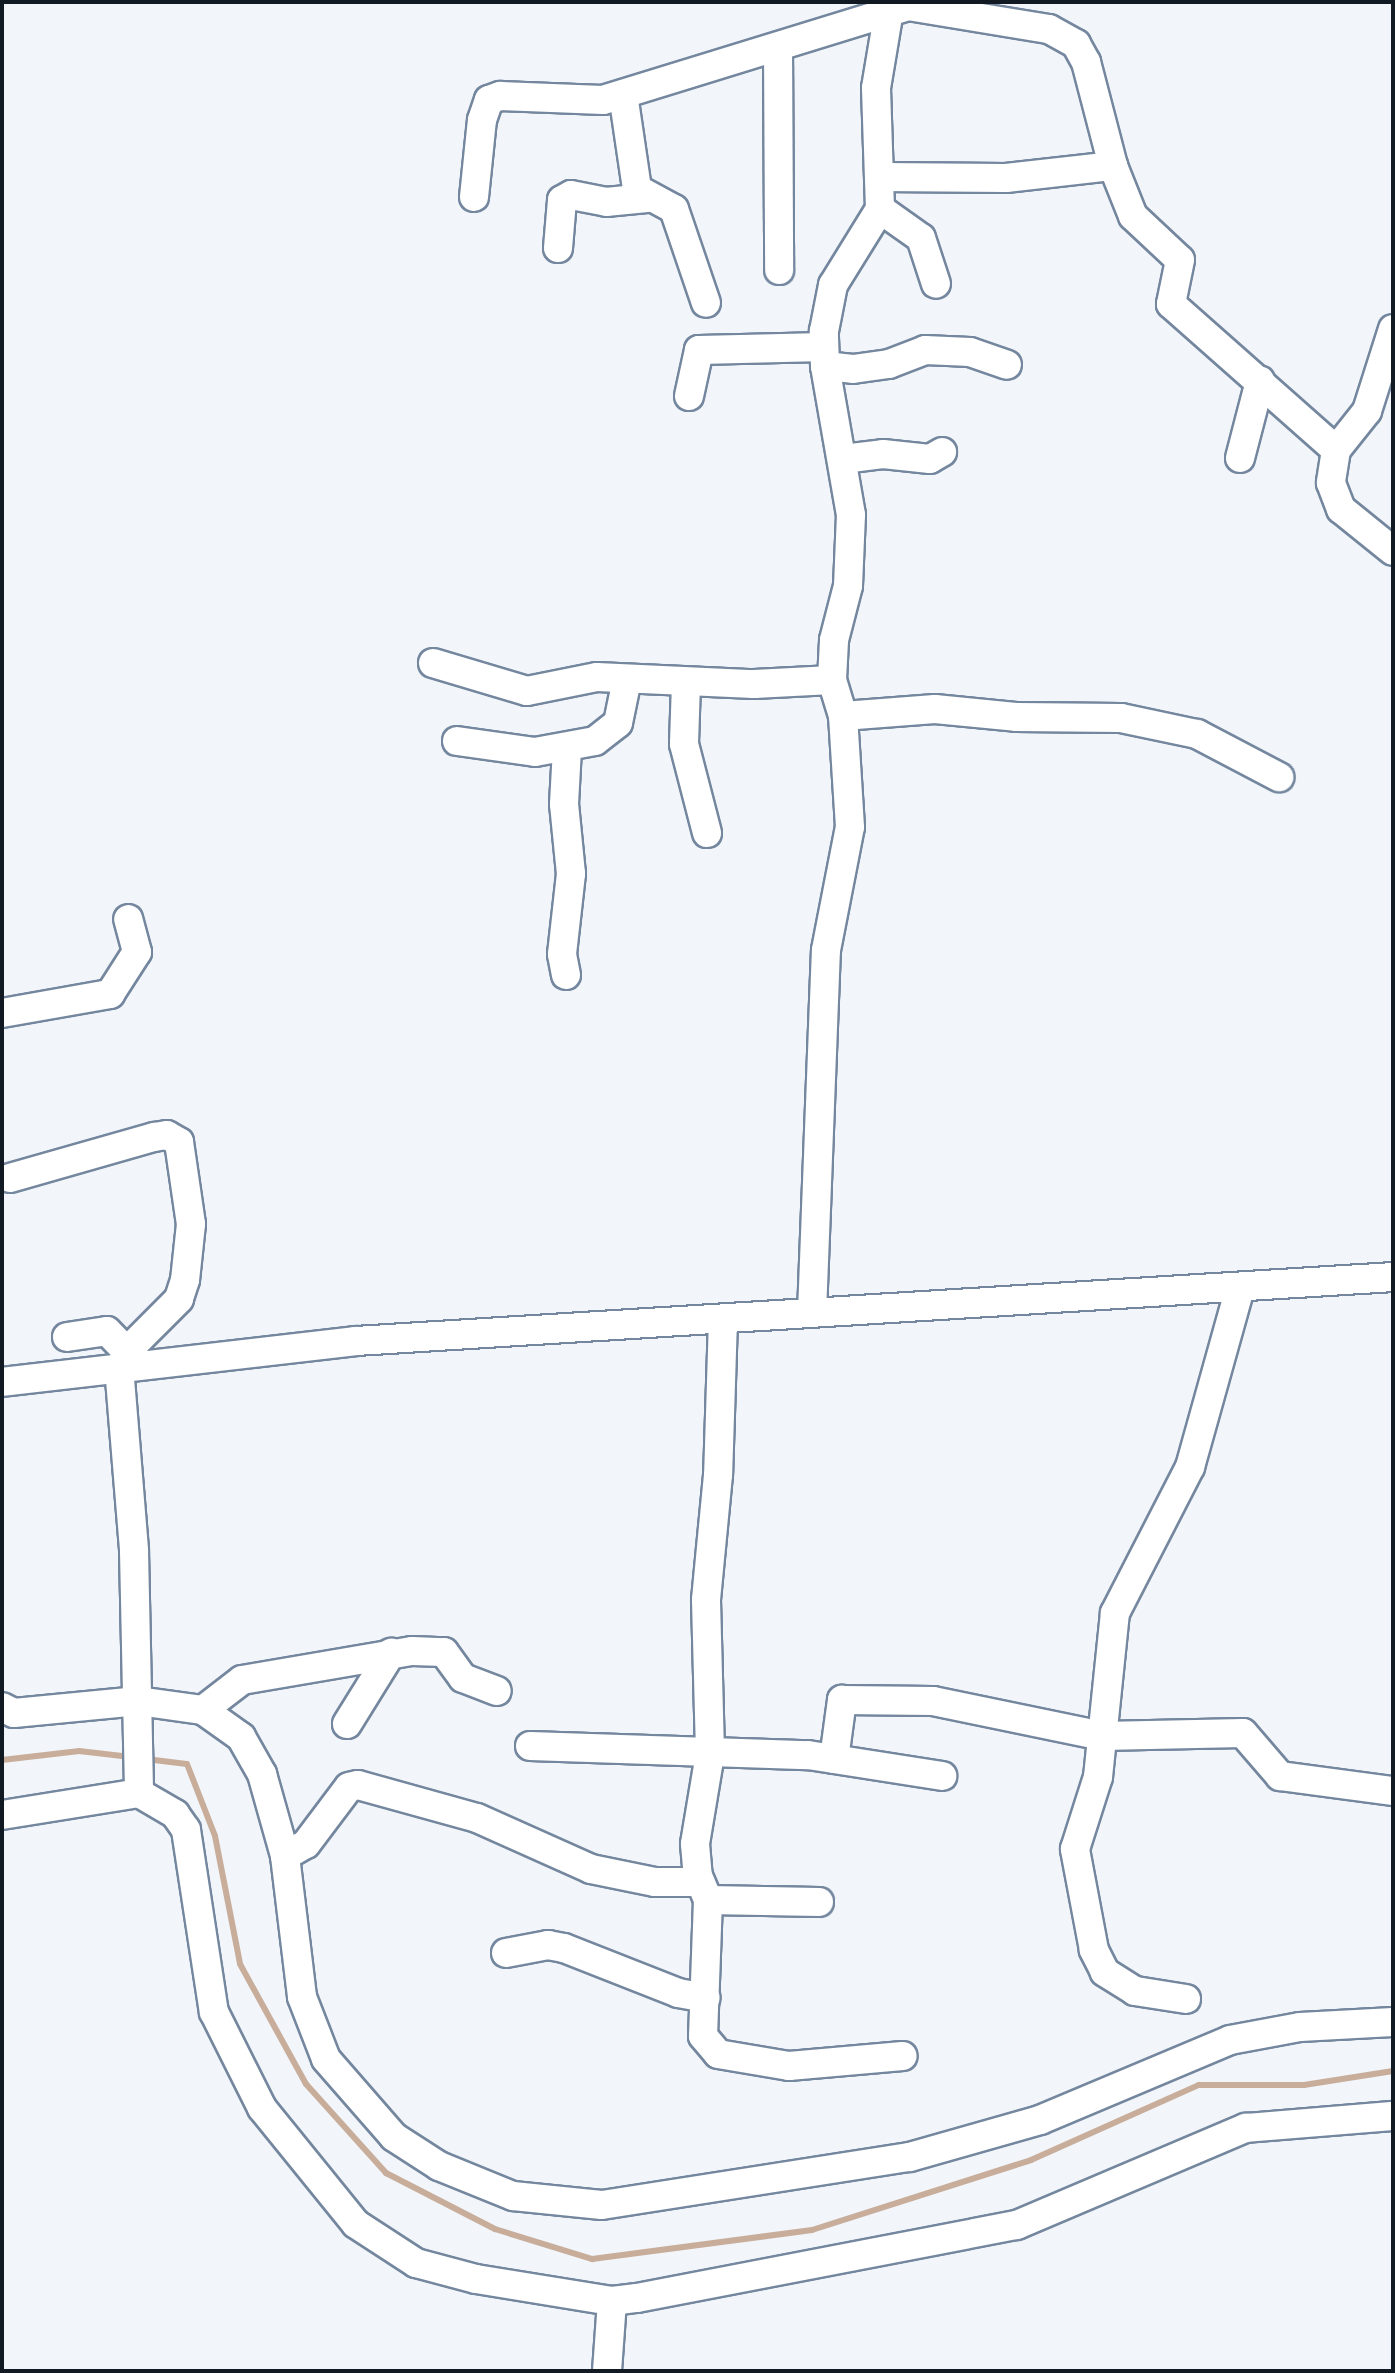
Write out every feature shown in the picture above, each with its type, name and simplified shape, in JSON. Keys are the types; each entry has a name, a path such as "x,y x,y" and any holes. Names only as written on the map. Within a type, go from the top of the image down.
{"street":[{"path":"474,197 489,100 572,101 623,94 699,66 778,47 889,10 924,5 1049,29 1068,38 1092,76 1113,166 1133,216 1180,260 1171,304 1336,450"},
{"path":"812,1313 826,950 849,848 843,716 832,680 851,545 843,459 825,356 833,285 880,209 876,88 889,10"},
{"path":"778,47 779,270"},
{"path":"623,94 637,189 647,198 674,209 706,303"},
{"path":"880,177 1006,178 1113,166"},
{"path":"558,248 562,200 571,195 606,202 647,198"},
{"path":"880,209 921,238 936,284"},
{"path":"1393,329 1367,411 1336,450 1334,497 1341,509 1393,551"},
{"path":"689,396 699,350 825,356 865,367 925,350 970,352 1007,365"},
{"path":"1240,458 1260,381"},
{"path":"843,459 883,454 930,459 942,452"},
{"path":"433,663 460,675 527,691 597,677 686,683 832,680"},
{"path":"457,741 535,752 567,748 610,733 618,723 627,679"},
{"path":"686,683 684,744 707,833"},
{"path":"843,716 935,709 1016,717 1121,718 1197,734 1279,777"},
{"path":"566,975 562,954 571,874 564,804 567,748"},
{"path":"2,1013 110,994 137,952 128,919"},
{"path":"10,1178 154,1137 167,1135 179,1142 191,1224 183,1290 129,1361"},
{"path":"2,1382 129,1361 356,1341 1393,1277"},
{"path":"1186,1999 1121,1985 1105,1972 1094,1950 1075,1849 1098,1777 1115,1613 1194,1454 1240,1288"},
{"path":"723,1319 718,1475 706,1600 710,1754 695,1829 704,1891 706,1998 703,2036 718,2054 789,2066 903,2056"},
{"path":"67,1337 107,1331 129,1361 139,1788"},
{"path":"203,1710 242,1680 391,1653 444,1652 463,1678 497,1691"},
{"path":"347,1724 391,1653"},
{"path":"834,1759 838,1707 845,1699 947,1703 1102,1736 1243,1733 1280,1776 1393,1791"},
{"path":"6,1712 139,1707 203,1710 225,1721 249,1748 285,1856 302,1997 326,2059 362,2105 417,2153 485,2187 552,2202 634,2202 944,2150 1040,2120 1230,2040 1300,2027 1393,2022"},
{"path":"530,1746 834,1759 942,1776"},
{"path":"285,1856 306,1844 349,1787 358,1785 477,1818 591,1869 630,1880 819,1902"},
{"path":"2,1815 139,1788 160,1801 186,1830 205,1981 238,2063 262,2108 356,2224 416,2263 542,2292 612,2301 1017,2225 1246,2128 1393,2116"},
{"path":"506,1953 548,1945 564,1948 678,1993 706,1998"},
{"path":"607,2371 612,2301"}],"waterway":[{"path":"2,1760 79,1751 131,1757"},
{"path":"146,1759 187,1764 215,1836 240,1964 306,2084 386,2173 495,2229 592,2259 812,2230 1031,2160 1199,2085 1304,2085 1393,2071"}]}
